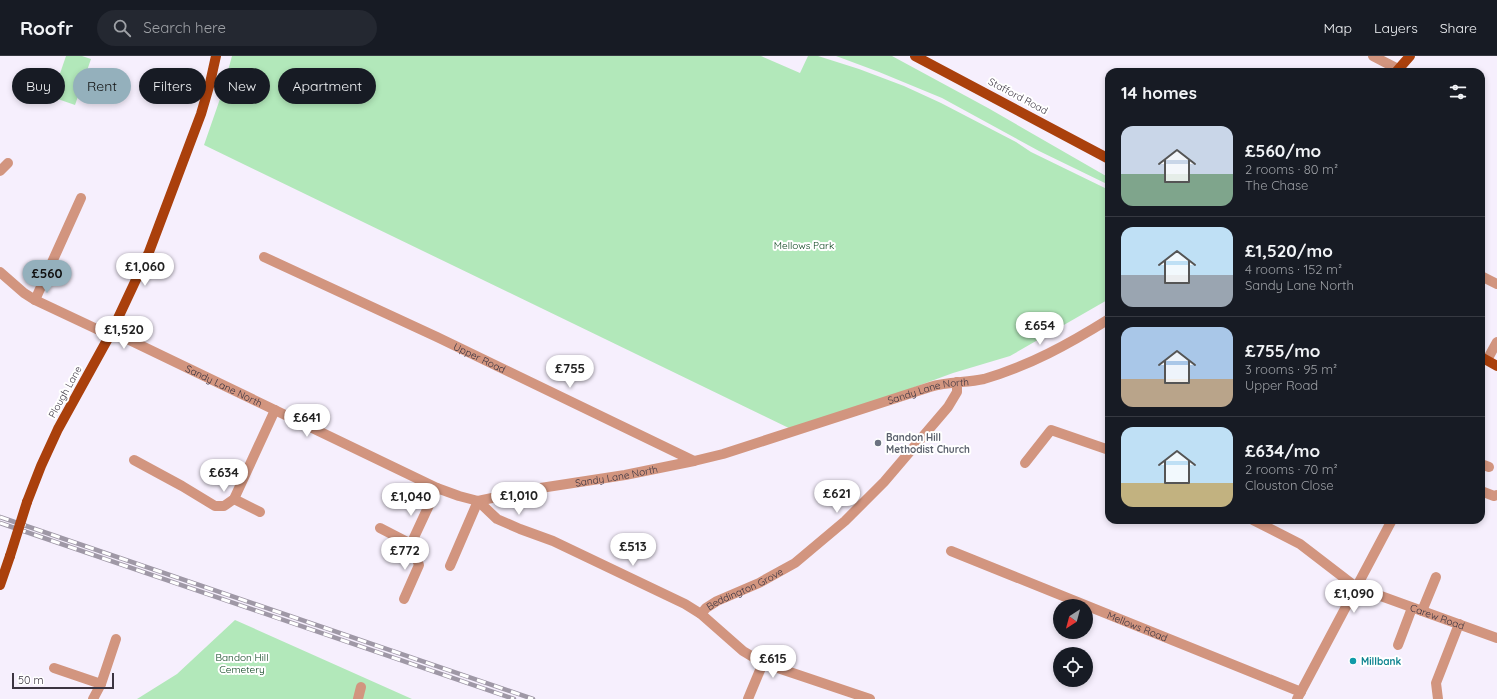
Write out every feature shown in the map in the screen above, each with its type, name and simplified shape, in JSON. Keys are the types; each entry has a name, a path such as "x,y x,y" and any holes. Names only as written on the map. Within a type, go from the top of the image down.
{"main road":[{"name":"Plough Lane","path":"0,585 28,502 58,429 111,333 149,252 201,114 216,56"},
{"name":"Stafford Road","path":"915,56 1105,156"},
{"path":"1400,68 1410,56"},
{"path":"1485,360 1497,366"}],"street":[{"path":"1373,56 1392,68"},
{"path":"0,171 8,163"},
{"path":"35,300 81,198"},
{"name":"Upper Road","path":"264,257 437,337 694,462"},
{"name":"Sandy Lane North","path":"0,272 24,293 35,300 103,332 119,335 437,488 478,501 534,489 694,462 932,386 974,381 1034,361 1057,350 1105,321"},
{"path":"1485,278 1497,284"},
{"path":"1485,358 1497,342"},
{"name":"Beddington Grove","path":"478,501 498,519 553,542 685,604 701,614 706,608 717,601 759,583 795,563 845,521 884,482 948,407 957,392 957,382"},
{"path":"134,460 215,506 224,506 234,499 275,410"},
{"path":"1025,462 1051,430 1105,449"},
{"path":"411,544 437,488"},
{"path":"1485,493 1494,496 1497,494"},
{"path":"234,499 260,512"},
{"path":"450,566 478,501"},
{"name":"Carew Road","path":"1261,524 1300,544 1356,587 1497,638"},
{"path":"1299,696 1390,524"},
{"path":"380,528 411,544 419,565 404,599"},
{"name":"Mellows Road","path":"951,551 1299,696"},
{"path":"1422,611 1436,577"},
{"path":"1398,645 1412,608"},
{"path":"701,614 743,651 763,663 870,699"},
{"path":"1438,699 1436,683 1459,624"},
{"path":"93,699 101,684 116,639"},
{"path":"748,699 763,663"},
{"path":"54,668 101,684"},
{"path":"358,699 361,687"}],"green space":[{"path":"66,56 82,56 91,59 88,68 73,68 73,104 75,105 65,102 65,68 62,68"},
{"name":"Mellows Park","path":"232,56 761,56 800,73 808,56 818,56 859,69 904,86 941,103 1016,142 1031,152 1105,188 1105,301 1010,356 953,373 795,431 204,145 218,104 270,104 270,68 229,68"},
{"path":"836,56 892,56 988,108 1105,175 1105,183 1039,151 942,98"},
{"name":"Bandon Hill Cemetery","path":"235,620 412,699 137,699 177,674"}],"railway":[{"path":"0,517 533,699"},
{"path":"0,523 514,699"}],"place":[{"name":"Bandon Hill Methodist Church","path":"878,443"},
{"name":"Millbank","path":"1353,661"}]}
